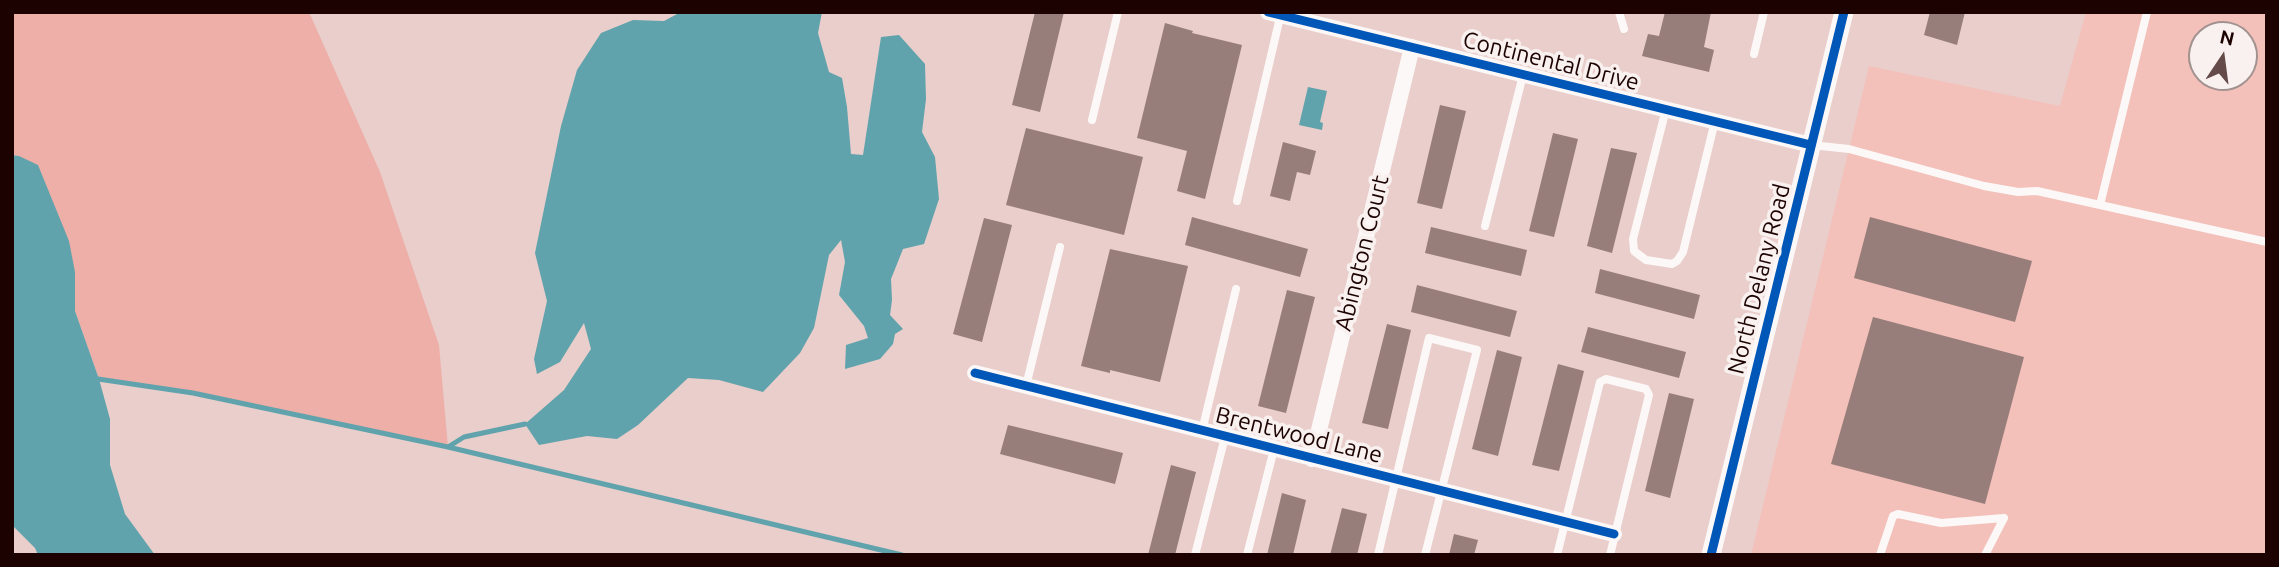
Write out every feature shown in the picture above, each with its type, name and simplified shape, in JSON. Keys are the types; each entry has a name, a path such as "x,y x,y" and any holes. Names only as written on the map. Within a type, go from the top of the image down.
{"street":[{"name":"North Delany Road","path":"1711,555 1844,12"},
{"name":"Continental Drive","path":"1277,13 1811,145"},
{"name":"Abington Court","path":"1312,459 1412,47"},
{"name":"Brentwood Lane","path":"975,373 1614,534"}],"lane":[{"path":"1092,120 1118,12"},
{"path":"1619,12 1624,29"},
{"path":"1754,54 1764,12"},
{"path":"2100,205 2147,12"},
{"path":"1237,201 1277,13"},
{"path":"1485,226 1523,75"},
{"path":"1666,109 1633,239 1634,251 1646,260 1672,264 1683,252 1715,121"},
{"path":"1811,145 1849,149 1984,186 2018,192 2037,191 2267,242"},
{"path":"1026,386 1060,247"},
{"path":"1202,431 1236,289"},
{"path":"1378,555 1429,338 1477,350 1426,555"},
{"path":"1558,555 1600,382 1606,379 1646,389 1649,395 1609,555"},
{"path":"1195,555 1225,436"},
{"path":"1247,555 1273,449"},
{"path":"1880,555 1893,516 1898,514 1941,523 2004,518 1985,555"}],"shaded area":[{"path":"12,12 309,12 380,172 439,345 448,447 193,393 99,379 75,311 75,272 19,156 12,155"},
{"path":"2086,12 2267,12 2267,555 1751,555 1869,66 2060,106"}],"water":[{"path":"681,12 822,12 818,33 829,72 842,78 851,154 863,155 881,37 899,35 925,64 926,99 922,132 935,157 939,199 924,244 903,249 891,279 890,315 903,329 895,334 893,344 880,359 845,369 846,345 868,338 864,326 839,295 845,262 841,240 829,255 814,328 800,353 763,392 719,380 688,378 638,425 617,439 587,436 539,445 525,424 564,390 591,349 584,323 560,362 537,374 534,359 547,301 535,253 561,126 577,70 601,33 633,20 664,21"},
{"path":"1308,87 1327,91 1320,122 1323,123 1322,130 1299,125"},
{"path":"12,155 38,165 69,241 75,272 75,311 110,419 110,465 125,514 155,555 38,555 35,548 12,525"}],"building":[{"path":"1035,12 1064,12 1040,112 1012,105"},
{"path":"1665,12 1711,12 1704,47 1714,50 1709,72 1642,56 1648,34 1659,36"},
{"path":"1930,12 1965,12 1957,45 1924,35"},
{"path":"1165,23 1193,31 1192,33 1242,45 1205,199 1177,191 1187,151 1137,138"},
{"path":"1440,105 1466,111 1442,209 1417,203"},
{"path":"1026,128 1143,157 1124,235 1006,205"},
{"path":"1553,133 1578,139 1554,237 1529,231"},
{"path":"1283,142 1316,151 1310,175 1297,172 1290,201 1270,196"},
{"path":"1611,148 1637,153 1612,253 1587,246"},
{"path":"1192,217 1308,249 1300,277 1185,245"},
{"path":"1870,217 2032,261 2015,322 1854,278"},
{"path":"984,218 1012,225 982,342 953,334"},
{"path":"1431,227 1527,250 1521,276 1425,253"},
{"path":"1110,249 1188,266 1160,382 1081,366"},
{"path":"1600,269 1700,295 1694,319 1595,293"},
{"path":"1417,285 1517,311 1510,337 1411,312"},
{"path":"1287,290 1315,297 1286,413 1258,406"},
{"path":"1873,317 2024,357 1985,504 1831,464"},
{"path":"1387,324 1411,330 1388,429 1362,423"},
{"path":"1588,327 1686,352 1679,378 1581,352"},
{"path":"1497,350 1522,357 1498,456 1472,449"},
{"path":"1558,364 1584,371 1559,471 1532,465"},
{"path":"1669,393 1694,399 1670,498 1645,491"},
{"path":"1008,425 1123,453 1115,484 1000,454"},
{"path":"1171,465 1196,472 1175,555 1148,555"},
{"path":"1282,493 1306,500 1293,555 1267,555"},
{"path":"1342,508 1367,514 1357,555 1330,555"},
{"path":"1454,534 1478,540 1474,555 1449,555"}],"waterway":[{"path":"98,379 193,393 448,447 902,555"},
{"path":"448,447 464,437 525,424"}],"cycle path":[{"path":"1268,12 1811,145"},
{"path":"1711,555 1844,12"},
{"path":"975,373 1614,534"}]}
